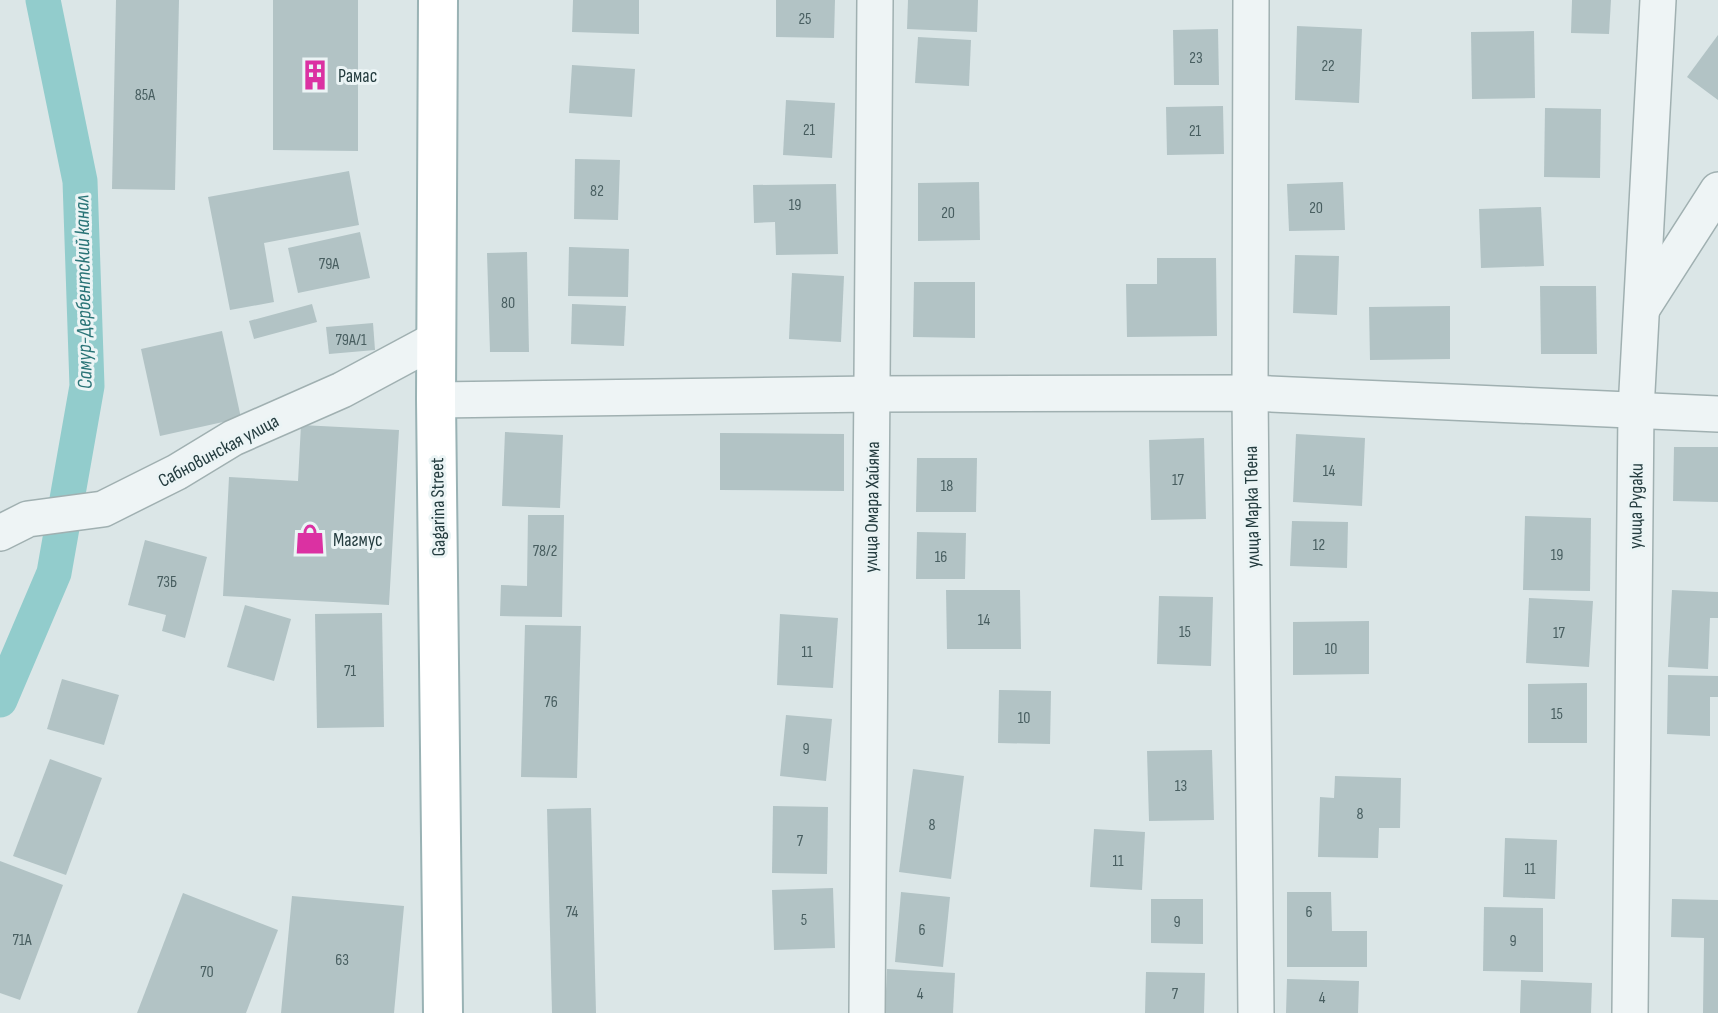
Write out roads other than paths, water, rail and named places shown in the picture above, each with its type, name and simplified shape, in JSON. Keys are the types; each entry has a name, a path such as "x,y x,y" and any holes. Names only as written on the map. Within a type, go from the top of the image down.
{"main road":[{"name":"Gagarina Street","path":"438,0 436,400 443,1013"}],"street":[{"name":"улица Омара Хайяма","path":"867,1013 875,0"},
{"name":"улица Марка Твена","path":"1251,0 1250,393 1256,1013"},
{"name":"улица Рудаки","path":"1630,1013 1636,410 1658,0"},
{"path":"1641,310 1718,190"},
{"name":"Сабновинская улица","path":"14,526 103,509 177,472 233,438 342,390 437,339"},
{"path":"436,400 873,394 1250,393 1718,414"}],"waterway":[{"name":"Самур-Дербентский канал","path":"0,700 54,573 87,386 80,181 43,0"}],"place":[{"name":"Рамас","path":"315,75"},
{"name":"Магмус","path":"310,539"}]}
